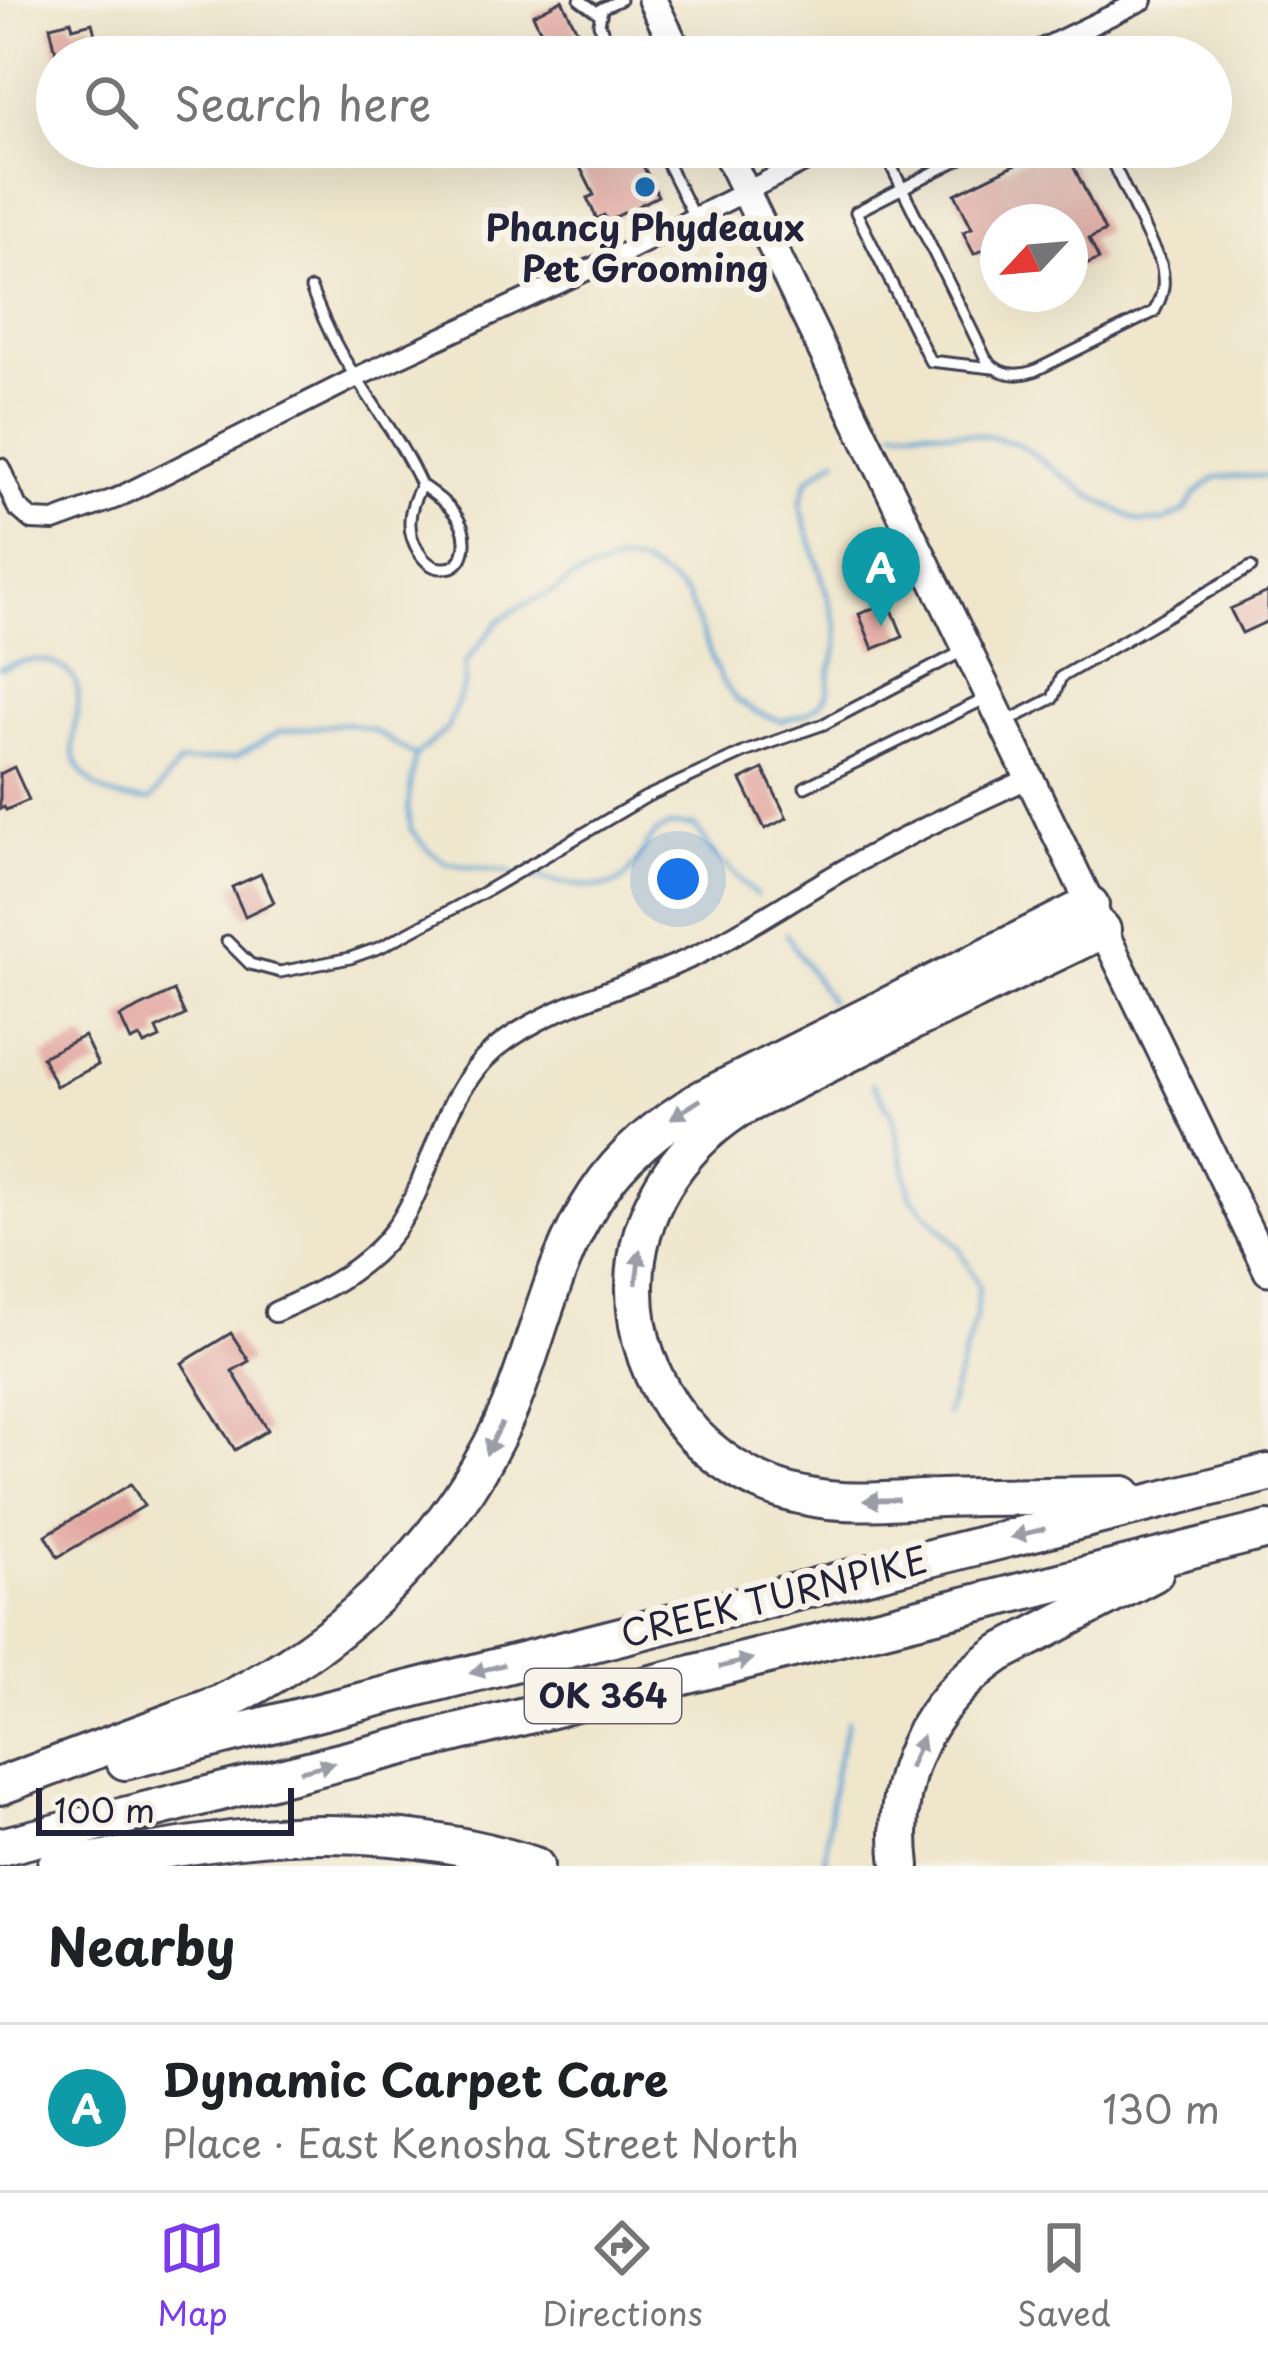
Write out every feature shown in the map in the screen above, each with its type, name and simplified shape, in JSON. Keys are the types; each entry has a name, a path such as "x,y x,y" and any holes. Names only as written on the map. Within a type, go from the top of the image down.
{"highway":[{"path":"1096,918 984,987 736,1110 700,1137 665,1180 649,1216 635,1274 638,1328 656,1381 690,1432 742,1474 784,1491 826,1500 1182,1495"},
{"path":"0,1789 247,1690 321,1644 392,1582 476,1475 511,1405 578,1226 609,1176 648,1136 704,1098 1096,918"},
{"name":"CREEK TURNPIKE","path":"0,1789 1265,1474"},
{"name":"CREEK TURNPIKE","path":"0,1847 1268,1530"},
{"path":"901,1866 900,1816 908,1773 922,1736 947,1699 1000,1653 1207,1545"},
{"path":"56,1866 200,1844 307,1834 426,1841 536,1866"}],"main road":[{"path":"652,0 670,36"},
{"path":"734,168 1268,1271"}],"street":[{"path":"1074,36 1143,0"},
{"path":"0,468 16,506 32,520 54,520 117,498 792,168"},
{"path":"275,1312 342,1278 378,1249 409,1207 464,1084 514,1036 556,1013 704,951 847,868 1030,778"}],"lane":[{"path":"580,0 601,15"},
{"path":"605,36 599,24 602,8 620,0"},
{"path":"670,168 694,217"},
{"path":"893,168 993,368"},
{"path":"939,168 856,212 931,361 1020,376 1154,312 1161,298 1165,279 1161,264 1115,168"},
{"path":"311,289 347,364 404,447 421,485 456,514 465,533 465,549 454,566 441,569 424,559 412,537 410,522 421,485"},
{"path":"1004,724 1053,698 1061,677 1251,567"},
{"path":"227,940 250,964 280,972 381,947 646,796 745,752 824,724 967,649"},
{"path":"805,787 990,696"}],"building":[{"path":"562,0 580,36 543,36 533,15"},
{"path":"71,21 73,28 92,23 96,36 52,36 50,26"},
{"path":"580,168 644,168 658,196 607,221 604,215 597,219 587,198 594,195"},
{"path":"1008,168 1074,168 1105,231 1089,239 1099,259 1088,264 1088,204 980,204 980,251 974,254 963,232 972,228 955,194"},
{"path":"1268,592 1268,621 1242,633 1230,609"},
{"path":"889,602 903,637 873,649 859,614"},
{"path":"14,767 29,800 0,809 0,774"},
{"path":"763,769 787,818 765,829 741,780"},
{"path":"261,874 274,902 245,916 232,887"},
{"path":"174,991 185,1015 156,1029 160,1038 144,1045 140,1037 131,1041 120,1017"},
{"path":"84,1036 98,1065 56,1086 42,1057"},
{"path":"231,1333 249,1361 232,1371 268,1430 235,1450 182,1363"},
{"path":"131,1484 144,1506 58,1557 46,1535"}],"waterway":[{"path":"895,429 988,436 1019,444 1091,496 1140,522 1164,521 1185,511 1196,493 1217,477 1268,476"},
{"path":"512,872 446,863 411,830 408,807 415,756 447,729 465,683 465,663 499,621 519,607 571,579 620,561 641,564 687,596 720,678 736,700 781,721 804,715 828,693 837,627 800,505 808,479 837,458"},
{"path":"0,668 37,660 68,672 78,692 73,744 77,763 97,787 118,798 151,800 179,763 236,757 279,732 347,723 374,731 415,756"},
{"path":"523,874 608,886 626,876 658,832 670,826 695,826 715,855 756,895"},
{"path":"786,934 830,1001"},
{"path":"873,1084 892,1114 911,1197 959,1248 979,1286 976,1316 946,1415"},
{"path":"824,1866 834,1776 848,1721"}],"place":[{"name":"Phancy Phydeaux Pet Grooming","path":"645,187"},
{"name":"Dynamic Carpet Care","path":"881,626"}]}
